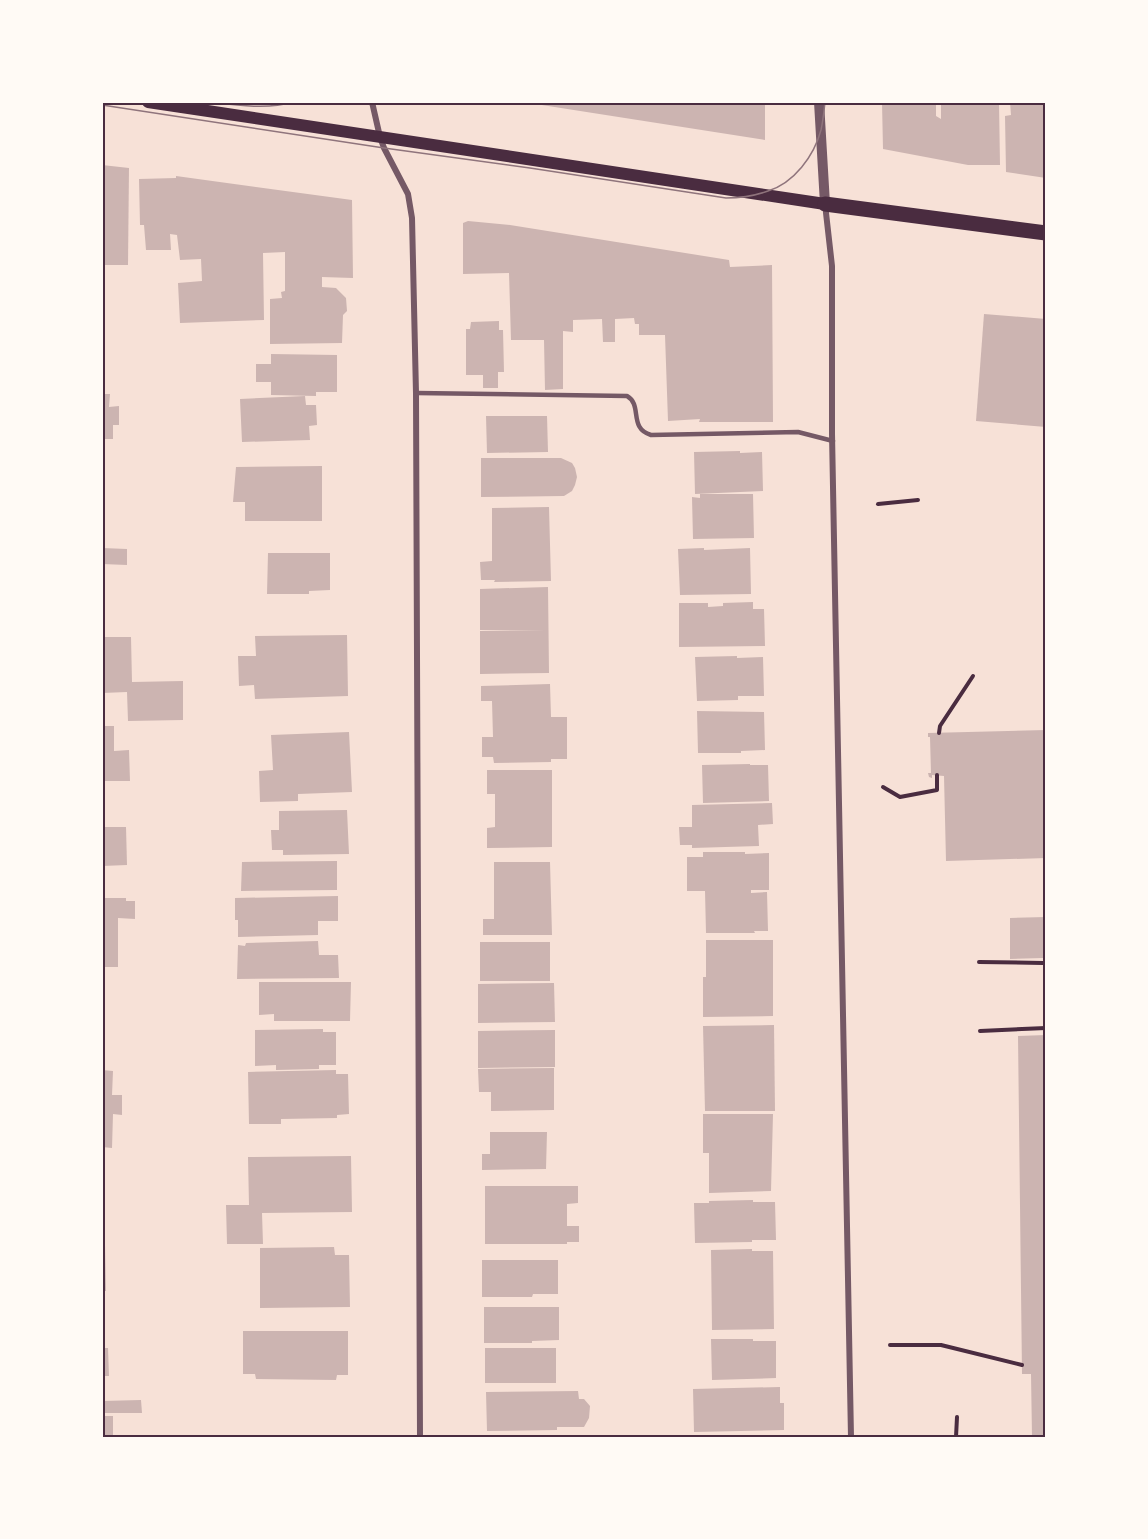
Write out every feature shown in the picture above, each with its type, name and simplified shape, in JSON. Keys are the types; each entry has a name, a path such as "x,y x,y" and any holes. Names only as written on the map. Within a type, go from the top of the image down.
{"main road":[{"path":"148,102 825,204 1046,233"}],"street":[{"path":"372,102 384,148 408,194 412,218 416,393 420,1437"},
{"path":"819,102 825,204 832,266 842,1033 851,1437"}],"lane":[{"path":"416,393 627,396 634,403 641,430 651,435 798,432 833,441"}],"path":[{"path":"878,504 918,500"},
{"path":"939,733 940,726 973,676"},
{"path":"883,787 900,797 937,790 937,775"},
{"path":"979,962 1043,963"},
{"path":"980,1031 1046,1028"},
{"path":"890,1345 941,1345 1022,1365"},
{"path":"956,1437 957,1417"}],"building":[{"path":"765,102 765,140 529,103"},
{"path":"882,102 936,102 936,116 941,119 941,102 999,102 1000,165 968,165 883,149"},
{"path":"1010,102 1046,102 1044,129 1046,129 1046,178 1006,172 1005,116 1011,115"},
{"path":"102,165 129,168 128,265 102,265"},
{"path":"176,176 352,200 353,278 322,277 322,287 336,288 346,298 347,311 343,315 342,343 270,344 270,299 282,298 281,292 285,291 285,252 263,253 264,320 180,323 178,283 202,281 201,259 180,260 177,235 170,234 171,250 146,250 144,225 140,225 139,179 176,178"},
{"path":"468,221 510,225 729,260 730,267 772,265 773,422 699,422 700,419 668,421 665,335 639,335 639,324 635,324 634,318 615,319 615,342 603,342 602,319 573,320 573,332 563,331 563,389 545,390 544,340 511,340 509,273 463,274 463,223"},
{"path":"984,314 1046,319 1046,427 976,421"},
{"path":"499,321 499,330 503,330 504,372 498,372 498,388 483,388 483,375 466,375 466,329 470,329 471,322"},
{"path":"271,354 337,355 337,392 316,392 316,396 271,395 271,382 256,382 256,364 271,364"},
{"path":"102,394 110,394 109,407 119,406 119,425 113,425 113,439 102,439"},
{"path":"305,396 306,405 316,405 317,425 309,426 310,440 242,442 240,399"},
{"path":"486,416 547,416 548,452 487,453"},
{"path":"740,451 740,453 762,452 763,491 695,494 694,452"},
{"path":"481,458 561,458 572,463 577,477 572,491 564,496 481,497"},
{"path":"322,466 322,521 245,521 245,502 233,502 236,467"},
{"path":"700,494 753,494 754,538 693,539 692,497 700,498"},
{"path":"549,507 551,581 494,582 495,580 481,580 480,562 492,561 492,508"},
{"path":"102,548 127,549 127,565 102,564"},
{"path":"704,548 704,550 750,548 751,594 680,595 678,549"},
{"path":"268,553 330,553 330,590 309,591 309,594 267,594"},
{"path":"548,587 549,673 480,674 480,631 546,630 480,630 480,589"},
{"path":"753,602 753,609 764,609 765,646 679,647 679,603 708,603 708,607 723,606 723,603"},
{"path":"347,635 348,696 255,699 254,685 239,686 238,656 256,656 255,636"},
{"path":"102,637 131,637 132,682 183,681 183,720 128,721 127,692 102,693"},
{"path":"737,656 737,658 763,657 764,696 738,696 738,700 697,701 695,657"},
{"path":"550,684 551,717 567,717 567,759 551,759 551,762 494,763 493,757 482,757 482,737 493,737 492,701 481,701 481,686"},
{"path":"697,711 764,712 765,750 741,751 741,753 698,753"},
{"path":"102,726 114,726 114,751 129,750 130,781 102,781"},
{"path":"1046,730 1046,858 946,861 944,776 929,777 928,773 931,773 928,733"},
{"path":"349,732 352,792 298,794 298,801 260,802 259,771 273,770 271,735"},
{"path":"702,765 768,765 769,801 703,803"},
{"path":"487,770 552,770 552,847 487,848 487,828 495,827 495,794 487,794"},
{"path":"772,803 773,824 758,825 759,846 692,848 692,845 680,845 679,827 692,827 692,805"},
{"path":"347,810 349,854 283,855 283,850 272,850 271,830 279,830 279,811"},
{"path":"102,827 126,827 127,865 102,866"},
{"path":"703,852 769,853 769,890 751,890 751,893 767,892 768,931 706,933 705,891 687,891 687,857 703,857"},
{"path":"337,861 337,890 241,891 242,862"},
{"path":"494,862 550,862 552,935 483,935 483,919 494,919"},
{"path":"338,896 338,921 318,921 318,935 238,937 235,898"},
{"path":"102,898 126,898 126,901 135,901 135,919 118,918 118,967 102,967"},
{"path":"1046,917 1046,975 1043,975 1043,958 1010,959 1010,918"},
{"path":"706,940 773,940 773,1016 703,1017"},
{"path":"318,941 319,955 338,955 339,978 237,979 238,945"},
{"path":"480,942 550,942 550,981 480,981"},
{"path":"259,982 351,982 350,1021 274,1021 274,1014 259,1015"},
{"path":"554,983 555,1022 478,1023 478,984"},
{"path":"774,1025 775,1111 705,1111 703,1026"},
{"path":"323,1029 323,1032 336,1032 336,1065 319,1065 319,1069 276,1070 276,1065 255,1066 255,1030"},
{"path":"555,1030 555,1067 478,1068 478,1031"},
{"path":"1046,1035 1046,1437 1032,1437 1031,1374 1022,1374 1018,1036"},
{"path":"554,1068 554,1110 491,1111 491,1092 479,1092 478,1069"},
{"path":"102,1070 113,1071 112,1095 122,1095 122,1115 113,1114 112,1148 102,1147"},
{"path":"336,1070 336,1074 348,1074 349,1114 337,1115 337,1118 281,1119 281,1124 249,1124 248,1072"},
{"path":"703,1114 773,1114 771,1191 709,1193 709,1153 703,1153"},
{"path":"490,1132 547,1132 546,1169 482,1170 482,1154 490,1154"},
{"path":"351,1156 352,1212 262,1213 263,1244 227,1244 226,1205 249,1205 248,1157"},
{"path":"485,1186 578,1186 578,1203 567,1204 567,1226 579,1226 579,1242 485,1244"},
{"path":"753,1200 753,1202 775,1202 776,1240 695,1243 694,1203"},
{"path":"102,1245 105,1245 106,1291 102,1291"},
{"path":"334,1247 335,1255 349,1255 350,1307 260,1308 260,1248"},
{"path":"752,1249 752,1251 773,1251 774,1329 712,1330 711,1250"},
{"path":"482,1260 558,1260 558,1294 533,1294 532,1297 482,1297"},
{"path":"484,1307 559,1307 559,1340 532,1341 532,1343 484,1343"},
{"path":"243,1331 348,1331 348,1375 337,1375 336,1380 256,1379 255,1374 243,1374"},
{"path":"711,1339 776,1341 776,1378 712,1380"},
{"path":"102,1348 108,1348 109,1376 102,1376"},
{"path":"485,1348 556,1348 556,1383 485,1383"},
{"path":"780,1387 780,1403 784,1403 784,1430 694,1432 693,1389"},
{"path":"578,1391 579,1399 584,1399 590,1406 589,1418 584,1427 557,1427 557,1430 487,1431 486,1392"},
{"path":"141,1400 142,1413 102,1413 102,1401"},
{"path":"102,1416 113,1416 113,1437 102,1437"}],"tram line":[{"path":"212,102 262,106 291,102"},
{"path":"102,105 726,198 768,191 794,175 808,159 818,140 825,102"}]}
